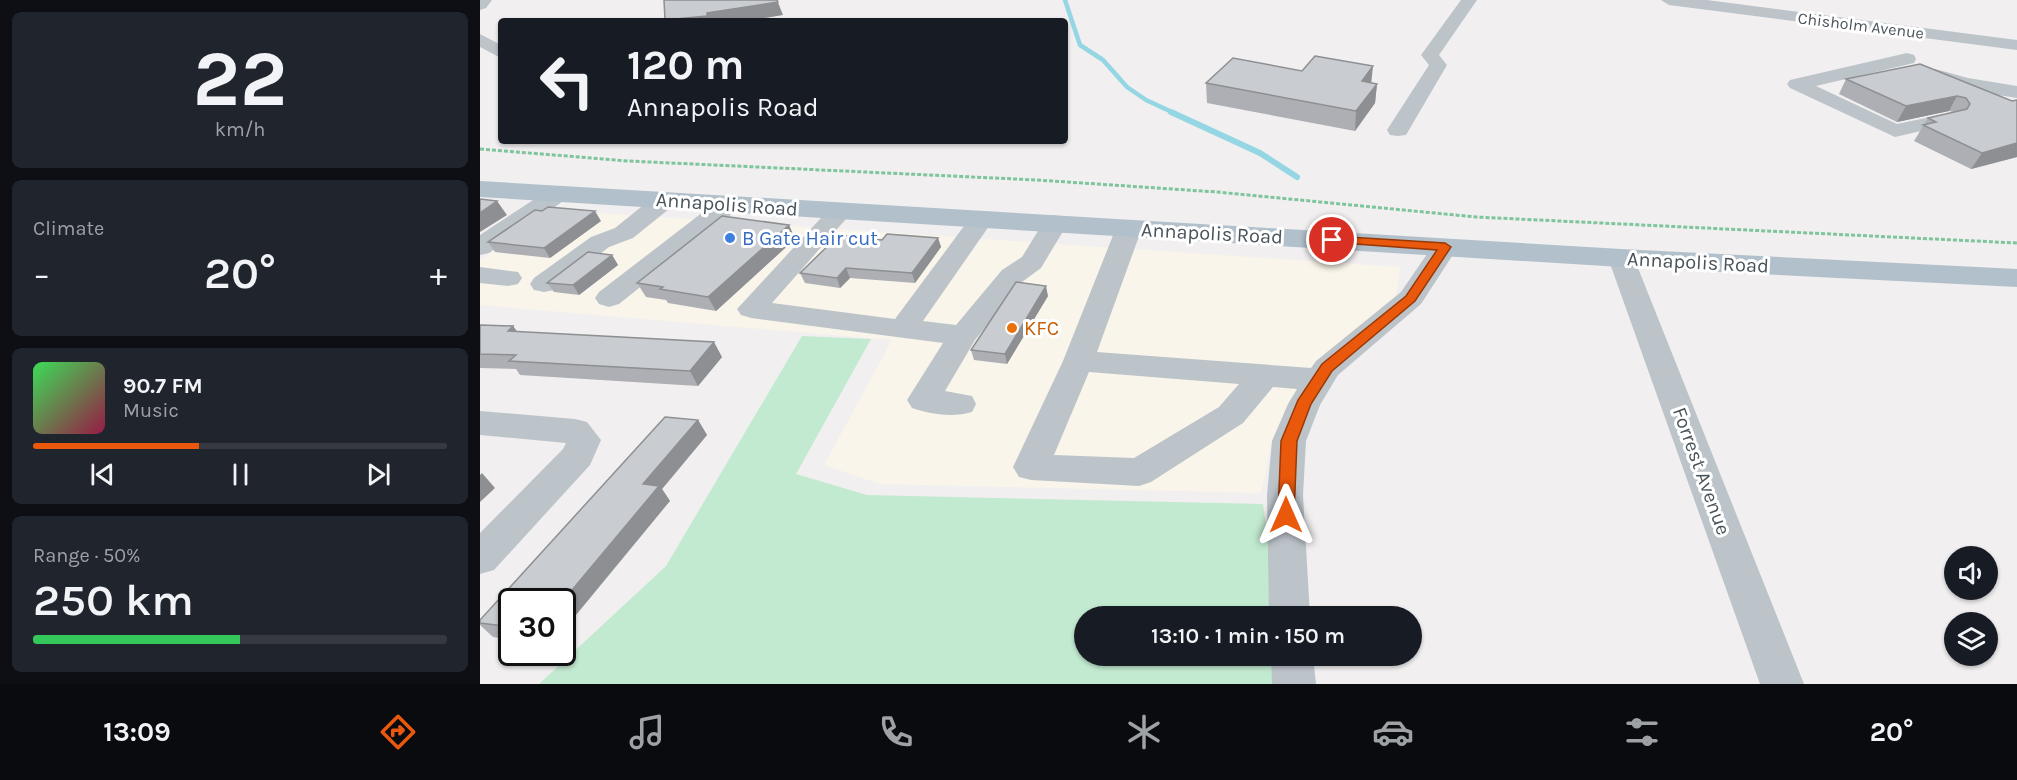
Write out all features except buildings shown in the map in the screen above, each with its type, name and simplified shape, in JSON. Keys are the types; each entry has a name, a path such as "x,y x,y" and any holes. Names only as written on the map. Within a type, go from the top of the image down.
{"main road":[{"name":"Annapolis Road","path":"480,189 1621,258 2017,278"}],"street":[{"path":"480,4 484,0"},
{"path":"1398,130 1438,65 1430,55 1469,0"},
{"name":"Chisholm Avenue","path":"1669,0 2017,45"},
{"path":"1900,30 1907,59 1919,68 1955,82 2017,92"},
{"path":"480,39 498,51"},
{"path":"1907,59 1797,84 1895,131 1948,118"},
{"path":"480,247 558,194"},
{"path":"544,284 600,242 624,233 665,200"},
{"path":"609,298 729,204"},
{"path":"842,211 750,309 963,335"},
{"path":"903,329 982,219"},
{"path":"960,404 923,400 963,335 1012,276 1032,262 1054,224"},
{"path":"1129,228 1078,362 1032,467 1139,472 1231,415 1265,376"},
{"path":"1290,606 1285,495 1289,441 1304,404 1327,368 1411,298 1445,247"},
{"name":"Forrest Avenue","path":"1621,258 1782,684"},
{"path":"480,275 508,278"},
{"path":"1078,362 1318,380"},
{"path":"480,423 575,431 584,441 578,456 480,558"},
{"path":"1293,666 1294,684"}],"path":[{"path":"480,149 628,161 1070,182 1217,192 1476,218 2017,243"}],"shaded area":[{"path":"553,210 1400,267 1395,301 1300,387 1273,437 1261,493 880,484 824,465 892,340 480,305 480,260"}],"green space":[{"path":"802,336 871,339 796,474 867,495 1263,504 1278,606 1074,606 1074,666 1286,666 1289,684 539,684 558,666 576,666 576,650 666,566"}],"waterway":[{"path":"1065,0 1080,45 1103,60 1127,87 1146,100 1174,113"},
{"path":"1171,112 1260,153 1297,177"}],"place":[{"name":"B Gate Hair cut","path":"730,238"},
{"name":"KFC","path":"1012,328"}],"route":[{"path":"1286,515 1285,495 1289,441 1304,404 1327,368 1411,298 1445,247 1332,240"}]}
